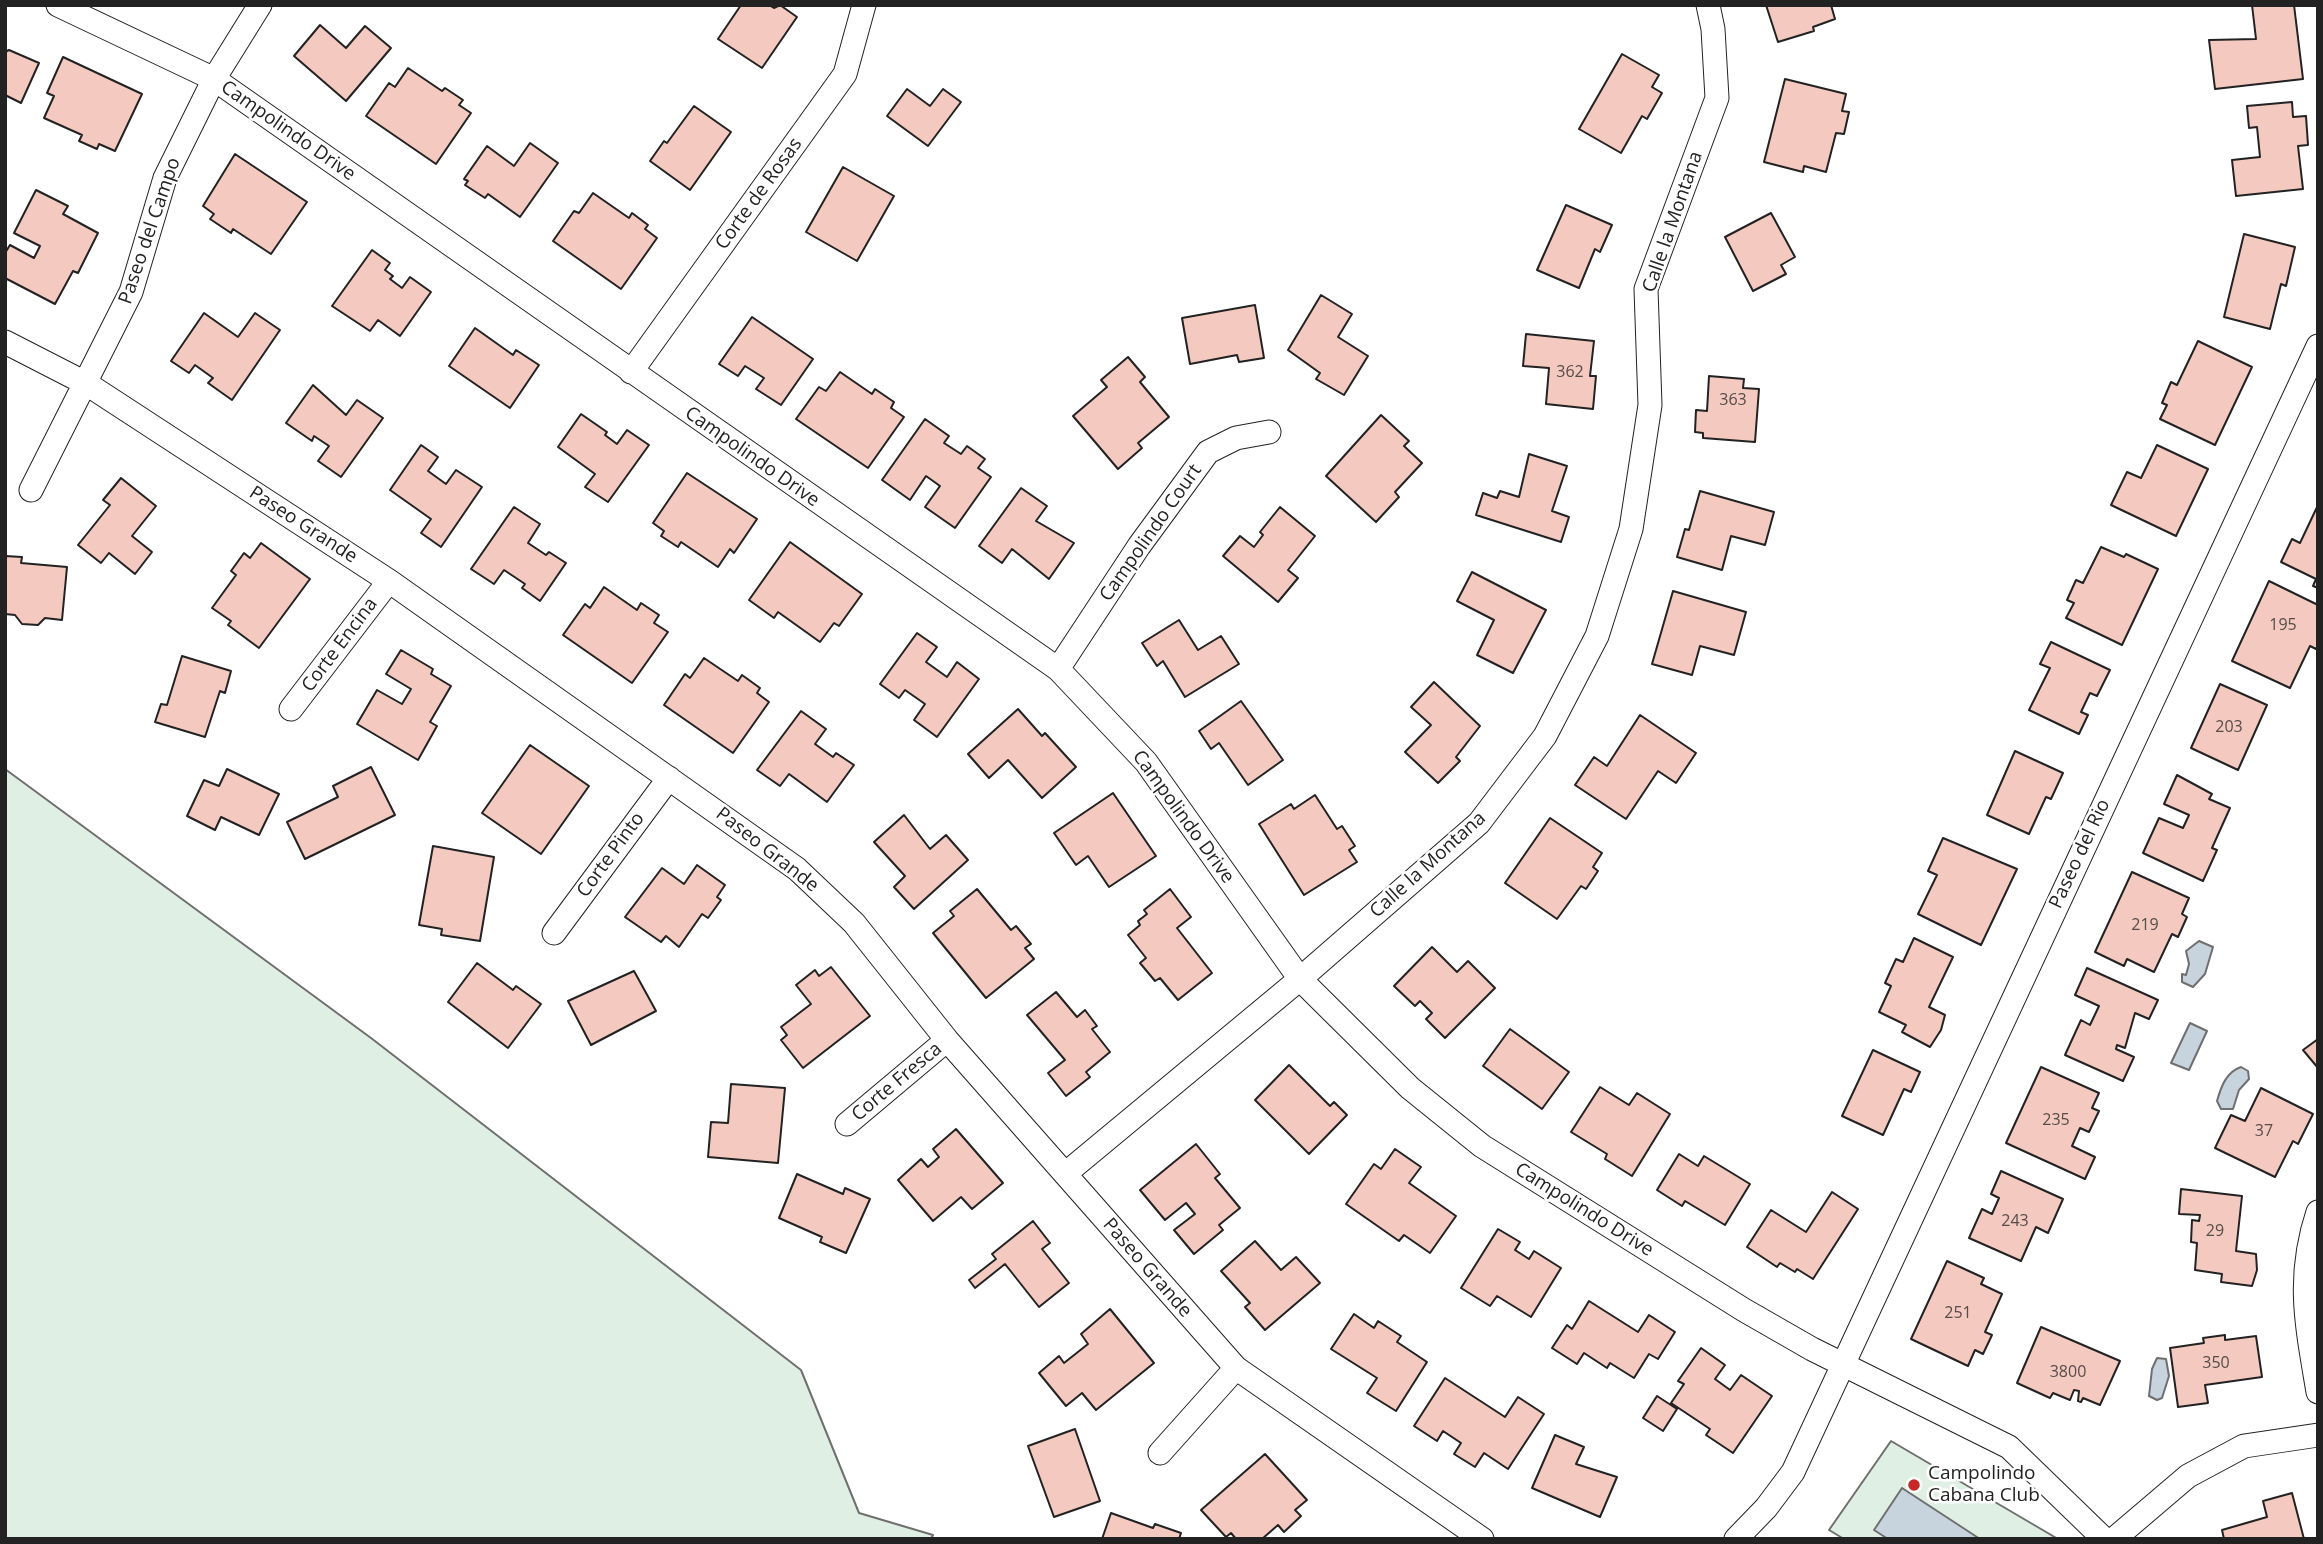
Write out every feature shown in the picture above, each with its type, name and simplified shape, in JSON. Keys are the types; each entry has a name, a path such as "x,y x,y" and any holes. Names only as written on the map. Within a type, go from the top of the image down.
{"street":[{"name":"Campolindo Drive","path":"58,5 214,79 1058,669 1146,762 1300,979 1410,1088 1482,1146 1744,1310 2009,1447 2105,1539"},
{"name":"Paseo del Campo","path":"31,490 87,384 131,292 165,178 214,79 260,5"},
{"name":"Corte de Rosas","path":"631,372 845,74 864,5"},
{"name":"Calle la Montana","path":"1065,1174 1300,979 1479,823 1545,736 1597,636 1631,529 1650,405 1646,289 1717,98 1713,29 1708,5"},
{"name":"Paseo Grande","path":"5,342 87,384 389,581 797,869 854,923 947,1040 1236,1368 1482,1539"},
{"name":"Paseo del Rio","path":"1841,1362 2318,346"},
{"name":"Campolindo Court","path":"1058,669 1139,546 1208,452 1236,439 1269,432"},
{"name":"Corte Encina","path":"291,709 389,581"},
{"name":"Corte Pinto","path":"554,933 669,778"},
{"name":"Corte Fresca","path":"847,1124 947,1040"},
{"path":"2318,1212 2308,1243 2304,1303 2318,1392"},
{"path":"1736,1539 1766,1508 1793,1472 1841,1362"},
{"path":"1160,1453 1236,1368"},
{"path":"2114,1539 2188,1476 2244,1446 2318,1435"}],"green space":[{"path":"5,769 371,1038 801,1370 859,1513 933,1535 931,1539 5,1539"},
{"name":"Campolindo Cabana Club","path":"1891,1441 2058,1539 1844,1539 1829,1530"}],"shaded area":[{"path":"2199,941 2213,947 2205,974 2193,987 2182,982 2182,974 2186,975 2189,964 2186,951"},
{"path":"2190,1023 2207,1031 2189,1070 2171,1063"},
{"path":"2241,1067 2248,1071 2249,1079 2239,1090 2233,1109 2221,1109 2217,1101 2222,1085 2231,1072"},
{"path":"2157,1358 2166,1359 2169,1376 2162,1398 2157,1400 2149,1396 2152,1369"},
{"path":"1902,1488 1980,1539 1888,1539 1874,1530"}],"building":[{"path":"741,5 769,5 774,8 780,5 797,17 762,68 718,39"},
{"path":"1766,5 1831,5 1835,19 1813,27 1814,31 1778,42"},
{"path":"2252,5 2294,5 2303,79 2215,89 2209,40 2256,39"},
{"path":"320,25 346,48 365,26 391,48 346,101 294,56"},
{"path":"9,50 39,63 21,103 5,95 5,52"},
{"path":"1622,54 1659,75 1652,87 1662,93 1647,119 1642,116 1621,153 1579,129"},
{"path":"63,57 142,94 115,151 99,144 97,149 79,141 82,135 44,118 54,96 47,93"},
{"path":"408,68 442,91 445,88 463,100 459,105 471,113 436,164 366,116 389,83 395,87"},
{"path":"1785,79 1846,94 1842,111 1849,112 1844,134 1836,133 1826,172 1804,166 1803,172 1764,162"},
{"path":"907,89 930,106 943,89 961,102 928,146 887,116"},
{"path":"2292,102 2293,117 2306,116 2308,145 2298,146 2303,189 2236,196 2232,160 2260,157 2257,127 2249,128 2247,106"},
{"path":"694,106 731,132 690,190 650,161"},
{"path":"530,143 558,163 520,217 488,194 485,198 465,185 468,181 464,179 487,146 514,166"},
{"path":"235,154 307,202 271,254 233,229 231,233 210,219 214,214 203,206"},
{"path":"843,167 894,196 857,261 806,232"},
{"path":"36,190 68,206 63,214 98,233 78,273 73,271 55,304 5,278 5,253 10,245 34,258 40,246 14,233"},
{"path":"593,193 629,218 632,213 648,225 645,229 657,238 621,289 553,241 574,211 579,213"},
{"path":"1566,205 1612,225 1600,252 1595,249 1579,288 1537,270"},
{"path":"1771,213 1795,257 1781,265 1786,274 1753,291 1725,237"},
{"path":"2244,234 2295,247 2286,286 2281,284 2270,329 2224,317"},
{"path":"372,250 390,263 385,270 393,276 390,279 402,288 410,277 431,292 400,336 378,320 370,331 332,306"},
{"path":"1321,295 1352,314 1338,337 1368,356 1344,395 1316,379 1320,373 1288,350"},
{"path":"1255,305 1264,358 1239,362 1237,355 1190,364 1182,318"},
{"path":"204,313 238,337 255,313 280,330 232,400 208,383 213,378 195,365 189,373 171,361"},
{"path":"752,317 813,359 781,405 756,389 764,378 745,366 738,376 719,364"},
{"path":"475,328 513,355 516,350 539,365 510,408 449,366"},
{"path":"1526,334 1594,341 1590,376 1596,376 1593,409 1546,404 1549,368 1523,366"},
{"path":"2198,341 2252,367 2215,445 2160,419 2167,405 2162,403 2171,382 2177,385"},
{"path":"1128,357 1145,377 1140,382 1169,417 1138,443 1142,448 1118,469 1073,416 1107,387 1101,380"},
{"path":"840,372 872,394 875,389 894,402 891,408 904,417 868,468 796,419 819,387 826,391"},
{"path":"1709,376 1744,379 1743,388 1759,389 1755,442 1703,438 1703,433 1695,432 1696,410 1707,411"},
{"path":"313,385 346,415 357,400 383,418 341,477 318,461 329,446 314,436 312,441 286,423"},
{"path":"581,414 607,432 605,435 617,444 627,430 649,445 608,502 585,487 595,474 558,447"},
{"path":"1381,415 1409,441 1404,446 1422,463 1395,492 1399,497 1376,522 1326,476"},
{"path":"925,419 949,436 944,443 961,454 967,446 985,459 978,468 991,477 955,528 925,507 940,486 926,476 910,500 882,480"},
{"path":"421,445 438,457 428,471 446,484 456,470 482,487 441,547 421,533 431,519 390,490"},
{"path":"2157,445 2208,469 2176,536 2111,505 2127,472 2141,478"},
{"path":"1529,454 1567,466 1552,511 1569,517 1561,542 1476,515 1483,493 1497,498 1500,491 1519,497"},
{"path":"687,473 757,519 734,553 730,549 718,567 681,542 678,547 661,536 664,531 653,523"},
{"path":"121,478 156,506 132,536 152,552 135,574 109,553 101,563 78,545 110,505 103,500"},
{"path":"1021,488 1047,506 1036,521 1074,543 1049,579 1012,549 1002,563 979,546"},
{"path":"1700,491 1774,512 1765,545 1731,536 1722,570 1677,557 1685,529 1689,530"},
{"path":"2318,505 2318,588 2313,586 2316,579 2281,562 2292,539 2300,543"},
{"path":"514,507 540,524 528,543 546,555 549,552 566,563 540,601 522,588 525,584 504,570 494,584 471,569"},
{"path":"1280,507 1315,536 1288,570 1298,578 1278,602 1223,556 1240,536 1254,547 1263,535 1260,532"},
{"path":"790,542 862,594 839,626 834,623 820,642 778,612 774,618 749,600"},
{"path":"261,543 310,579 259,648 228,625 231,621 212,608 236,575 231,571 244,553 250,558"},
{"path":"2101,547 2124,557 2126,554 2158,569 2122,645 2066,618 2074,603 2067,600 2076,580 2083,583"},
{"path":"5,556 22,557 21,563 67,567 62,620 45,618 38,625 22,624 15,615 5,614"},
{"path":"1472,572 1546,610 1513,673 1477,655 1494,620 1457,601"},
{"path":"2269,581 2318,605 2318,645 2316,649 2310,646 2290,688 2232,661"},
{"path":"604,587 637,610 641,603 659,615 654,623 668,632 632,683 563,635 585,604 590,608"},
{"path":"1673,591 1746,612 1734,655 1700,646 1692,675 1652,664"},
{"path":"1179,620 1198,650 1221,636 1239,664 1185,697 1163,661 1157,666 1142,643"},
{"path":"917,633 937,647 926,662 947,677 957,662 979,679 937,737 914,720 925,704 905,690 899,698 880,684"},
{"path":"2051,642 2110,670 2097,696 2090,693 2081,712 2088,715 2079,734 2029,710 2050,668 2040,664"},
{"path":"401,650 433,669 431,674 451,686 430,722 437,726 418,760 357,724 377,690 402,704 411,689 386,674"},
{"path":"182,656 231,671 225,693 220,691 205,737 155,722 161,704 167,705"},
{"path":"704,658 738,681 742,675 760,688 757,693 769,702 733,753 664,705 685,674 690,678"},
{"path":"1434,682 1480,726 1456,757 1460,761 1438,783 1405,752 1431,725 1411,707"},
{"path":"2220,684 2267,705 2238,770 2191,748"},
{"path":"1241,701 1283,760 1248,785 1219,743 1211,749 1199,731"},
{"path":"1018,709 1042,736 1045,733 1076,767 1042,798 1008,760 989,778 968,754"},
{"path":"801,711 826,729 815,744 833,757 836,753 854,765 827,802 789,774 780,786 757,770"},
{"path":"1640,715 1696,753 1676,783 1658,771 1626,819 1575,785 1594,757 1607,766"},
{"path":"530,745 589,786 541,854 482,813"},
{"path":"2015,751 2063,773 2051,799 2046,797 2029,834 1987,815"},
{"path":"371,767 395,815 305,859 287,822 338,797 333,786"},
{"path":"227,769 279,794 259,835 221,817 215,830 187,816 204,780 219,786"},
{"path":"2177,775 2212,794 2209,799 2230,808 2212,848 2217,850 2203,881 2143,853 2159,818 2183,828 2189,815 2164,804"},
{"path":"1113,793 1156,856 1109,887 1088,856 1076,865 1054,833"},
{"path":"1315,795 1337,829 1342,826 1355,846 1349,850 1357,862 1304,895 1259,824 1291,804 1294,809"},
{"path":"904,815 930,849 946,835 968,860 914,909 894,887 905,876 874,842"},
{"path":"1550,818 1602,853 1593,867 1598,871 1586,889 1581,886 1557,919 1505,883"},
{"path":"1943,838 2017,869 1981,945 1918,914 1937,875 1928,871"},
{"path":"433,846 494,857 480,941 441,935 442,929 419,925"},
{"path":"697,865 725,885 717,897 721,900 708,918 702,914 679,947 666,936 661,942 625,917 662,868 684,884"},
{"path":"2132,872 2189,898 2182,914 2187,917 2178,937 2172,934 2154,972 2127,959 2124,966 2095,952"},
{"path":"977,889 1011,930 1016,926 1031,944 1025,948 1034,959 986,998 933,933 954,916 950,911"},
{"path":"1170,889 1191,917 1177,928 1212,973 1178,1000 1160,978 1155,981 1140,963 1146,958 1128,935 1140,925 1138,921 1147,914 1144,910"},
{"path":"1914,938 1953,957 1929,1007 1945,1015 1941,1030 1930,1047 1902,1032 1906,1025 1879,1012 1891,986 1885,983 1896,959 1903,962"},
{"path":"1432,947 1457,972 1468,961 1495,988 1445,1038 1426,1019 1432,1013 1420,1001 1415,1006 1394,986"},
{"path":"477,963 513,990 516,986 541,1004 508,1048 448,1002"},
{"path":"831,967 870,1016 803,1068 781,1040 787,1035 781,1027 811,1004 796,985 815,970 819,976"},
{"path":"2087,968 2158,1000 2149,1019 2135,1013 2125,1048 2117,1045 2116,1049 2134,1057 2123,1081 2065,1055 2081,1020 2090,1025 2099,1006 2075,995"},
{"path":"634,971 656,1011 591,1045 568,1001"},
{"path":"1056,992 1077,1017 1085,1010 1097,1026 1092,1029 1110,1052 1086,1072 1090,1077 1066,1096 1048,1073 1065,1060 1027,1015"},
{"path":"1510,1029 1569,1072 1542,1109 1483,1066"},
{"path":"2318,1039 2318,1068 2303,1050"},
{"path":"1873,1050 1920,1072 1911,1092 1904,1089 1883,1135 1842,1116"},
{"path":"1289,1065 1330,1106 1334,1102 1347,1115 1309,1154 1255,1100"},
{"path":"2041,1067 2099,1093 2092,1108 2099,1111 2089,1132 2080,1128 2072,1146 2095,1157 2085,1179 2006,1143"},
{"path":"731,1084 785,1088 778,1163 708,1157 711,1122 728,1123"},
{"path":"1600,1087 1629,1105 1637,1093 1670,1114 1632,1176 1605,1159 1607,1154 1571,1132"},
{"path":"2261,1088 2313,1114 2298,1144 2293,1141 2275,1177 2215,1148 2231,1115 2245,1121"},
{"path":"956,1129 1003,1183 972,1209 961,1197 933,1221 898,1180 921,1159 928,1167 939,1157 933,1149"},
{"path":"1196,1144 1220,1174 1215,1178 1240,1208 1219,1225 1223,1230 1194,1254 1174,1230 1195,1214 1186,1203 1165,1220 1140,1190"},
{"path":"1395,1149 1421,1167 1409,1183 1456,1216 1430,1253 1404,1235 1399,1241 1346,1204 1374,1164 1381,1169"},
{"path":"1679,1154 1698,1166 1704,1156 1750,1184 1725,1225 1685,1201 1682,1206 1657,1190"},
{"path":"2001,1171 2063,1199 2048,1233 2036,1227 2021,1261 1969,1238 1982,1209 1992,1214 1999,1198 1991,1194"},
{"path":"797,1174 843,1194 845,1188 870,1199 846,1253 820,1242 822,1237 779,1218"},
{"path":"2181,1189 2242,1196 2236,1251 2256,1254 2257,1270 2252,1286 2221,1282 2222,1274 2195,1270 2197,1243 2191,1242 2192,1220 2199,1221 2200,1215 2179,1214"},
{"path":"1832,1192 1858,1209 1813,1279 1780,1263 1777,1267 1747,1247 1771,1210 1806,1232"},
{"path":"1033,1221 1050,1243 1042,1249 1069,1283 1039,1307 1005,1264 975,1288 969,1280 996,1259 992,1254"},
{"path":"1498,1229 1520,1242 1515,1250 1529,1259 1534,1251 1561,1268 1531,1317 1497,1296 1490,1306 1461,1288"},
{"path":"1255,1241 1281,1270 1296,1257 1320,1283 1265,1330 1245,1307 1250,1303 1221,1271"},
{"path":"1947,1261 1984,1278 1981,1284 2002,1294 1985,1332 1992,1335 1983,1354 1975,1350 1968,1366 1911,1339"},
{"path":"1589,1301 1638,1332 1649,1315 1675,1332 1658,1359 1649,1354 1634,1378 1610,1363 1607,1368 1584,1353 1577,1364 1552,1348 1567,1325 1572,1329"},
{"path":"1110,1309 1154,1363 1096,1410 1082,1393 1066,1406 1039,1373 1059,1356 1064,1363 1088,1344 1081,1334"},
{"path":"1354,1314 1374,1328 1378,1321 1401,1336 1397,1342 1427,1362 1396,1411 1367,1393 1377,1378 1331,1349"},
{"path":"2041,1327 2120,1361 2100,1405 2083,1398 2081,1402 2078,1401 2079,1391 2074,1390 2070,1400 2053,1393 2050,1398 2017,1383"},
{"path":"2225,1335 2225,1340 2256,1336 2262,1377 2205,1385 2208,1403 2178,1407 2170,1348 2204,1343 2203,1338"},
{"path":"1701,1348 1725,1365 1715,1379 1730,1390 1741,1375 1772,1396 1733,1453 1706,1435 1710,1429 1671,1403 1684,1384 1678,1381"},
{"path":"1445,1378 1505,1417 1518,1397 1544,1414 1508,1469 1484,1453 1475,1467 1454,1454 1461,1443 1443,1431 1437,1441 1414,1426"},
{"path":"1657,1396 1677,1409 1663,1431 1643,1418"},
{"path":"1075,1429 1100,1501 1054,1517 1028,1446"},
{"path":"1555,1435 1584,1447 1576,1464 1617,1477 1600,1517 1532,1488"},
{"path":"1265,1454 1307,1500 1295,1510 1301,1516 1284,1532 1278,1525 1262,1539 1236,1539 1231,1533 1226,1537 1201,1510"},
{"path":"2292,1493 2304,1539 2224,1539 2222,1530 2267,1517 2263,1501"},
{"path":"1111,1513 1153,1528 1155,1524 1181,1533 1179,1539 1102,1539"}],"place":[{"name":"Campolindo Cabana Club","path":"1914,1485"}]}
